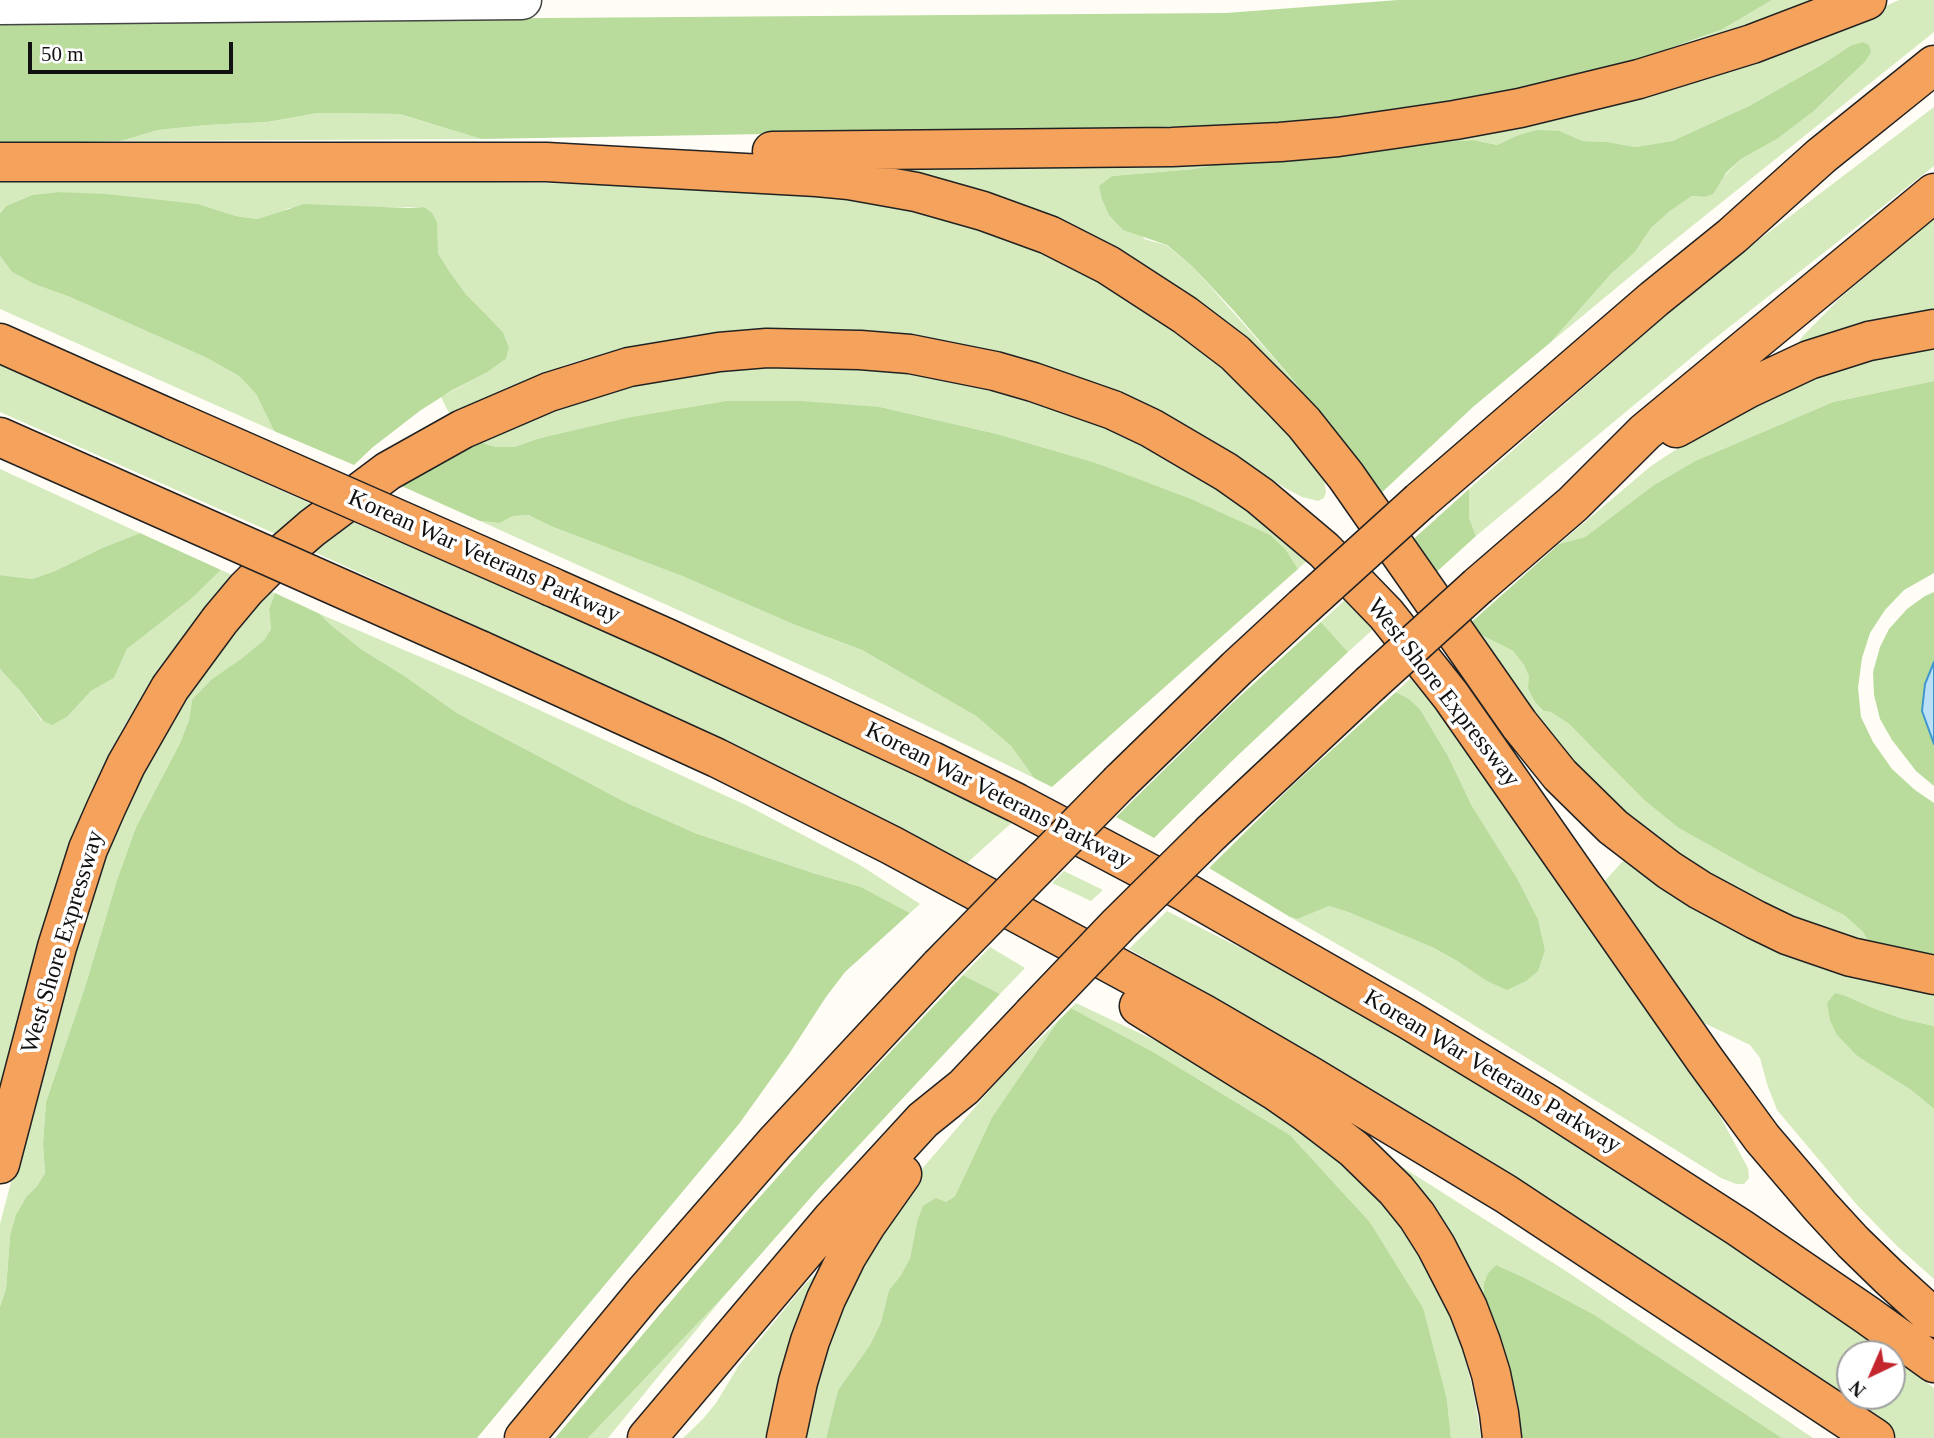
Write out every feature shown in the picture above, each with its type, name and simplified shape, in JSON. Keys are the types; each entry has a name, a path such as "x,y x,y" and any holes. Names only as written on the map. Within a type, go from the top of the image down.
{"highway":[{"path":"546,162 652,152 1145,148 1338,137 1455,120 1651,76 1752,44 1867,0"},
{"path":"524,1438 644,1293 841,1070 1120,782 1237,668 1420,501 1654,299 1732,236 1821,156 1934,65"},
{"path":"1732,236 1832,168 1934,90"},
{"path":"0,162 546,162 787,175 849,180 947,200 1049,235 1108,265 1185,315 1235,353 1304,423 1359,494 1519,724 1560,775 1613,827 1679,877 1787,935 1851,957 1934,975"},
{"path":"786,1438 810,1341 847,1256 885,1196 964,1087 1119,923 1370,684 1573,504 1654,424 1934,193"},
{"path":"1573,504 1677,428 1747,388 1841,349 1890,336 1934,329"},
{"name":"Korean War Veterans Parkway","path":"0,343 679,643 1029,809 1199,900 1398,1013 1546,1103 1740,1228 1934,1363"},
{"name":"West Shore Expressway","path":"0,1164 57,947 88,849 125,765 170,688 220,620 275,560 330,513 388,471 463,429 549,392 629,368 719,352 767,348 860,350 910,354 995,371 1113,410 1151,428 1226,472 1260,496 1324,550 1386,614 1451,696 1762,1138 1853,1242 1934,1318"},
{"path":"0,437 718,758 891,845 1202,1013 1312,1077 1506,1195 1875,1438"},
{"path":"891,845 1099,981 1274,1090 1334,1133 1375,1168 1417,1216 1459,1287 1488,1363 1502,1438"},
{"path":"647,1438 833,1218 923,1120 964,1087"}],"street":[{"path":"0,5 522,0"}],"green space":[{"path":"1398,0 1772,0 1721,30 1634,61 1516,89 1420,106 1298,122 1022,132 481,139 400,114 317,113 268,122 158,130 121,141 0,144 0,22 1226,13"},
{"path":"1772,0 1819,0 1719,36 1671,49 1721,30"},
{"path":"1899,0 1934,0 1934,32 1551,342 1611,274 1635,252 1651,228 1670,211 1692,196 1704,197 1741,159 1777,139 1814,111 1864,63 1850,46 1749,106 1672,141 1635,147 1581,141 1560,131 1516,136 1497,145 1474,140 1426,143 1866,15"},
{"path":"1863,42 1869,45 1871,52 1864,63 1814,111 1777,139 1741,159 1726,173 1713,194 1704,197 1692,196 1670,211 1651,228 1635,252 1611,274 1551,342 1473,407 1377,497 1295,382 1234,311 1193,267 1167,245 1123,230 1109,215 1099,186 1112,176 1194,169 1246,158 1474,140 1497,145 1537,130 1560,131 1582,141 1635,147 1672,141 1749,106 1850,46"},
{"path":"1934,107 1934,166 1709,343 1476,536 1469,518 1469,489 1702,283"},
{"path":"317,113 400,114 481,139 121,141 158,130 268,122"},
{"path":"1246,158 1194,169 1112,176 1144,239 1166,245 1193,267 1295,382 1333,434 1242,344 869,164"},
{"path":"0,171 814,189 980,223 1115,284 1254,389 1316,464 1324,480 1326,492 1324,498 1318,501 1302,497 1214,441 1142,403 1031,361 966,345 861,330 790,328 735,331 679,338 615,351 571,363 511,386 450,415 441,397 506,359 509,348 503,332 465,293 438,253 424,207 289,208 259,219 236,216 198,204 57,192 32,195 6,206 0,212"},
{"path":"57,192 106,194 198,204 236,216 258,219 304,204 424,207 432,213 437,222 438,253 449,271 465,293 503,332 509,348 506,359 421,410 354,465 274,431 256,394 239,376 207,358 70,297 34,284 12,272 0,256 0,213 6,206 32,195"},
{"path":"1934,217 1934,317 1797,345 1838,300"},
{"path":"0,256 12,272 34,284 70,297 207,358 239,376 256,394 274,431 0,309"},
{"path":"1934,345 1934,381 1833,402 1695,461 1654,485 1585,537 1559,544 1651,466 1689,441 1753,406 1847,364"},
{"path":"790,361 935,373 1097,421 1174,458 1312,556 1298,569 1286,550 1093,462 997,434 880,407 626,418 540,438 514,447 496,447 480,442 542,409 639,380"},
{"path":"0,364 311,504 278,535 0,412"},
{"path":"1934,381 1934,573 1904,590 1885,610 1870,633 1862,658 1858,688 1861,717 1873,742 1892,769 1934,803 1934,962 1872,947 1863,932 1844,915 1679,828 1642,798 1569,724 1551,712 1543,711 1528,688 1529,677 1524,665 1513,651 1466,627 1559,544 1585,537 1654,485 1695,461 1833,402"},
{"path":"727,401 800,401 880,407 997,434 1093,462 1191,499 1270,535 1286,550 1298,569 1052,787 1034,778 1011,746 976,716 862,650 528,515 513,516 500,523 480,521 397,484 415,472 480,442 496,447 514,447 540,438 626,418"},
{"path":"0,469 140,533 32,579 0,575"},
{"path":"1469,489 1469,518 1476,536 1430,578 1408,544"},
{"path":"528,515 862,650 976,716 1011,746 1034,778 827,677 480,521 500,523 513,516"},
{"path":"346,519 617,636 1017,818 967,863 839,796 310,550"},
{"path":"140,533 221,570 191,599 127,649 114,678 91,691 68,716 52,725 43,721 0,669 0,575 32,579"},
{"path":"221,570 235,576 202,613 159,671 124,726 87,801 65,859 0,1104 0,669 42,721 68,716 91,691 114,678 127,649 191,599"},
{"path":"267,590 275,593 269,609 271,629 264,640 192,700 189,720 180,743 136,827 46,1102 43,1144 45,1173 27,1196 10,1236 6,1289 0,1307 0,1224 100,859 177,705"},
{"path":"1934,592 1934,662 1922,710 1934,744 1934,786 1916,771 1880,719 1874,695 1873,672 1880,647 1889,629 1907,609"},
{"path":"275,593 320,614 361,649 457,713 625,802 695,833 861,887 910,913 845,972 739,1124 477,1438 0,1438 0,1307 6,1289 10,1236 16,1215 45,1173 43,1144 46,1102 85,987 117,880 136,827 180,743 189,720 192,700 211,680 264,640 271,629 269,609"},
{"path":"1349,596 1379,624 1348,652 1321,622"},
{"path":"320,614 472,679 748,806 860,865 920,904 910,913 861,887 695,833 625,802 457,713 361,649"},
{"path":"1321,622 1348,652 1154,838 1116,817 1226,709"},
{"path":"1466,627 1513,651 1524,665 1535,702 1542,711 1551,712 1569,724 1642,798 1844,915 1863,932 1872,947 1787,916 1698,871 1602,798"},
{"path":"1414,675 1707,1092 1748,1168 1749,1178 1744,1184 1721,1178 1417,990 1290,917 1298,919 1329,906 1434,948 1459,962 1545,950 1538,919 1517,878 1472,806 1448,756 1420,709 1396,692"},
{"path":"1396,692 1420,709 1448,756 1472,806 1517,878 1538,919 1545,950 1538,971 1526,981 1507,990 1487,981 1434,948 1348,912 1329,906 1298,919 1290,917 1209,868 1293,785"},
{"path":"1630,857 1934,986 1934,1026 1903,1019 1846,996 1837,1035 1857,1056 1911,1090 1934,1109 1934,1279 1857,1205 1777,1110 1760,1058 1750,1045 1700,1021 1602,884"},
{"path":"1064,871 1103,890 1091,901 1052,883"},
{"path":"1167,911 1271,963 1401,1035 1570,1141 1744,1253 1868,1340 1836,1340 1836,1394 1502,1170 1255,1021 1129,949"},
{"path":"990,947 1025,968 1000,994 963,975"},
{"path":"963,975 1000,994 820,1187 724,1296 588,1438 555,1438 750,1208 863,1081"},
{"path":"1835,993 1903,1019 1934,1026 1934,1109 1911,1090 1857,1056 1837,1035 1830,1020 1827,1003"},
{"path":"1076,1003 1169,1047 1295,1127 1362,1179 1396,1221 1424,1264 1450,1312 1465,1357 1481,1438 1451,1438 1447,1400 1369,1221 1290,1135 1155,1053 1071,1008"},
{"path":"1071,1008 1155,1053 1290,1135 1369,1221 1423,1308 1447,1400 1451,1438 826,1438 838,1390 870,1345 881,1322 889,1290 910,1258 923,1206 936,1198 946,1202 955,1196 992,1117 1058,1021"},
{"path":"1058,1021 992,1117 955,1196 917,1222 910,1258 889,1290 881,1322 870,1345 838,1390 826,1438 805,1438 822,1360 853,1281 914,1178 1002,1076"},
{"path":"1396,1163 1566,1271 1813,1438 1782,1438 1593,1314 1496,1265 1488,1273 1484,1283 1484,1301 1393,1168"},
{"path":"1496,1265 1593,1314 1782,1438 1517,1438 1484,1301 1484,1283 1488,1273"},
{"path":"816,1274 819,1274 773,1438 683,1438 716,1403 739,1365"},
{"path":"724,1296 608,1438 588,1438"},
{"path":"1906,1367 1934,1388 1934,1438 1897,1438 1858,1410 1906,1410"}],"water":[{"path":"1934,662 1934,744 1922,711 1925,684"}]}
